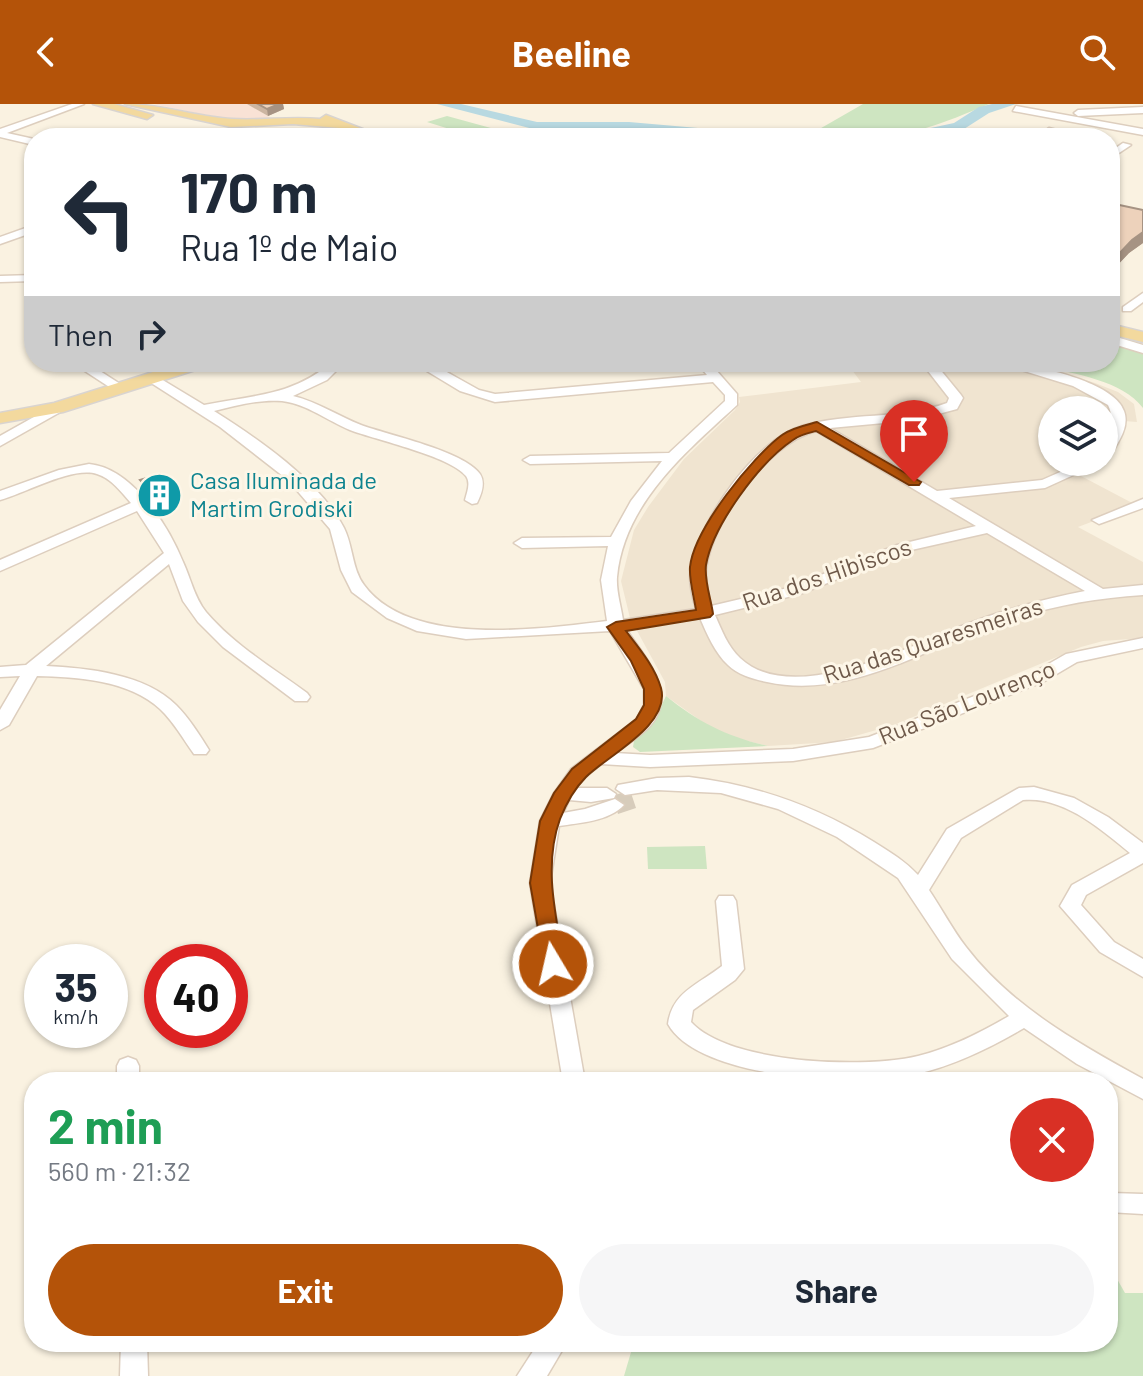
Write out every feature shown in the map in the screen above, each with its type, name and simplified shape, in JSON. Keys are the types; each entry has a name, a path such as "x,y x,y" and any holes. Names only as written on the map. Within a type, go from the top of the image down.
{"main road":[{"path":"99,104 207,128"},
{"path":"118,104 228,128"},
{"path":"131,104 231,123 293,120 338,125"},
{"path":"294,106 297,112 293,120 299,128"},
{"path":"310,110 344,128"},
{"path":"311,128 338,125"},
{"path":"1120,316 1143,321"},
{"path":"1120,324 1143,330"},
{"path":"1120,331 1143,337"},
{"path":"0,418 57,408 172,372"}],"street":[{"path":"0,133 80,104"},
{"path":"1016,109 1143,132"},
{"path":"1060,117 1143,110"},
{"path":"0,133 24,139"},
{"path":"1120,149 1126,145"},
{"path":"0,241 24,232"},
{"path":"0,279 24,278"},
{"path":"1127,309 1143,296"},
{"path":"1120,342 1143,349"},
{"path":"94,372 122,389"},
{"path":"281,397 328,372"},
{"path":"438,372 464,388 495,398 717,378"},
{"path":"572,1072 540,883 550,821 563,793 578,773 644,722 653,705 653,689 616,627 609,580 616,541 638,501 673,457 732,402 731,394 711,372"},
{"path":"705,614 698,567 707,541 726,506 778,444 790,435 817,426 927,414 952,406 956,398 936,372"},
{"path":"1035,372 1103,396"},
{"name":"Rua dos Hibiscos","path":"151,379 241,435 314,500 333,522 342,540 350,577 362,594 388,613 423,628 458,634 616,627 705,614 780,595 904,548 991,528"},
{"path":"203,409 232,401 281,397 306,403 355,427 426,450 463,467 474,476 476,485 472,500"},
{"path":"0,442 57,408"},
{"path":"817,426 1099,593"},
{"path":"530,460 673,457"},
{"path":"0,496 73,471 94,468 108,472 138,505 172,554 194,607 247,656 301,697"},
{"path":"938,495 1045,484 1063,476"},
{"path":"1099,520 1143,503"},
{"path":"0,566 138,505"},
{"path":"522,543 616,541"},
{"path":"0,725 32,669 172,554"},
{"name":"Rua das Quaresmeiras","path":"705,614 728,656 737,664 758,674 808,681 834,677 897,657 1029,608 1099,593 1143,590"},
{"name":"Rua São Lourenço","path":"597,758 650,761 793,755 861,744 906,731 1037,678 1072,658 1143,643"},
{"path":"0,672 32,669 120,682 141,690 174,713 200,750"},
{"path":"550,821 588,815 620,797 673,783 705,785 752,794 837,825 904,871 959,953 1023,1018 1110,1072"},
{"path":"563,793 620,797"},
{"path":"919,890 954,834 1019,794 1057,795 1143,854 1079,890 1070,906 1107,947 1143,969"},
{"path":"726,901 733,969 718,984 694,997 680,1011 678,1023 698,1043 775,1064 823,1071 873,1071 915,1065 957,1052 1023,1018"},
{"path":"1118,1076 1143,1090"},
{"path":"1118,1203 1143,1204"},
{"path":"134,1352 134,1376"},
{"path":"531,1376 547,1352"}],"shaded area":[{"path":"153,104 248,104 271,118 225,119"},
{"path":"854,372 1060,372 1118,392 1134,404 1137,422 1124,421 1118,446 1118,396 1038,396 1038,476 1081,476 1136,505 1078,527 1143,562 1143,638 1103,641 1081,647 894,725 834,742 768,746 734,738 708,726 666,696 665,682 630,618 621,581 634,530 648,507 684,459 740,402 739,397 861,382"}],"green space":[{"path":"863,104 989,104 925,128 821,128"},
{"path":"447,116 491,128 446,128 427,122"},
{"path":"1120,346 1143,353 1143,408 1123,391 1068,372 1120,372"},
{"path":"666,696 714,727 768,746 640,752 633,747 634,741 656,717"},
{"path":"705,846 707,869 648,869 647,847"},
{"path":"1118,1281 1125,1293 1143,1293 1143,1376 624,1376 631,1352 1118,1352"}],"building":[{"path":"258,104 279,104 267,109"},
{"path":"1120,205 1143,210 1143,232 1120,253"},
{"path":"160,474 174,488 157,498 140,480"}],"waterway":[{"path":"444,104 537,126 652,128"},
{"path":"952,128 984,110 1009,104"},
{"path":"567,128 573,126"}],"tunnel":[{"path":"615,805 633,799"}],"place":[{"name":"Casa Iluminada de Martim Grodiski","path":"159,495"}],"route":[{"path":"553,964 540,883 550,821 563,793 578,773 622,742 644,722 653,705 653,689 616,627 705,614 698,567 707,541 726,506 762,459 790,435 817,426 914,482"}]}
